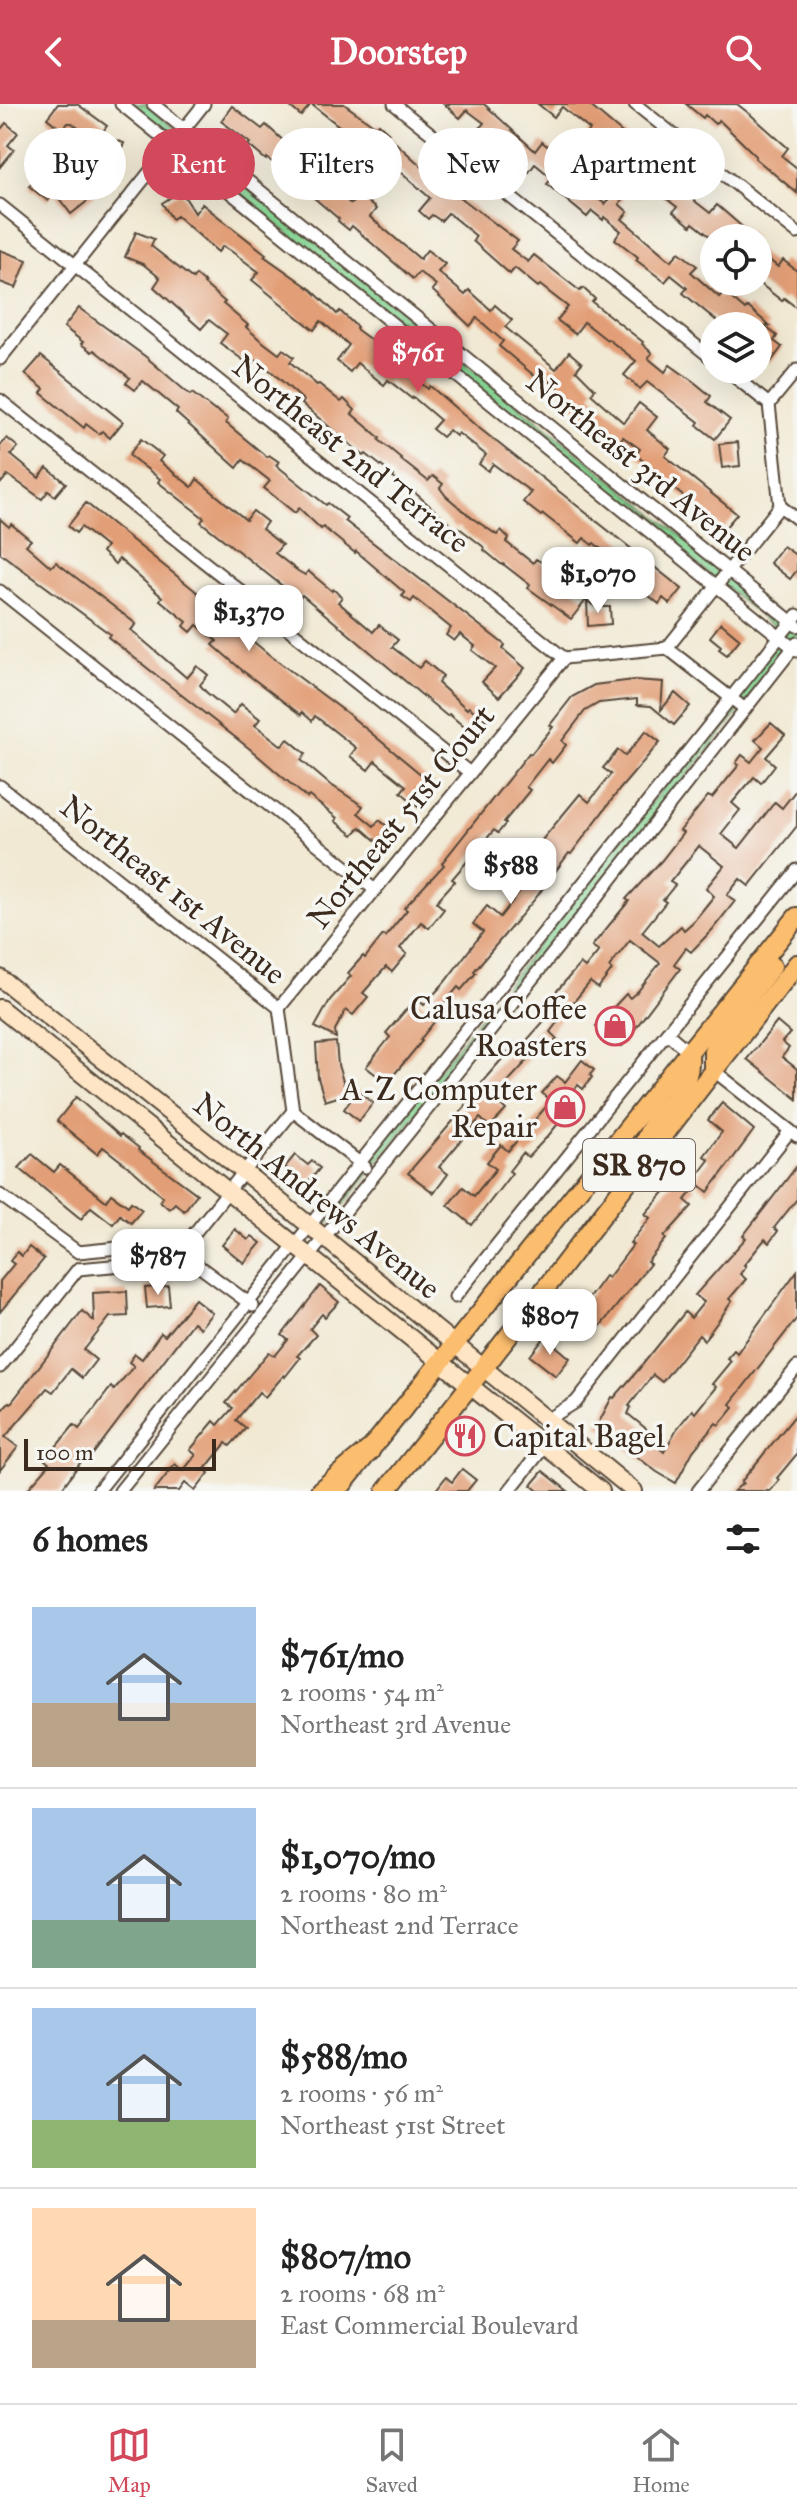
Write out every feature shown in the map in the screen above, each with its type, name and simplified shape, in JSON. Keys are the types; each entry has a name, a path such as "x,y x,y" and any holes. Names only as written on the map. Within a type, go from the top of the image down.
{"highway":[{"path":"321,1491 369,1451"}],"main road":[{"name":"SR 870","path":"337,1491 797,917"},
{"path":"713,1070 715,1044 770,971 770,951"},
{"name":"SR 870","path":"386,1491 471,1386 647,1154 797,964"},
{"name":"North Andrews Avenue","path":"0,978 310,1225 634,1491"},
{"name":"North Andrews Avenue","path":"0,1008 601,1491"},
{"path":"647,1154 645,1139 648,1133 686,1083 691,1067 689,1052"}],"street":[{"name":"Northeast 3rd Avenue","path":"121,104 151,128"},
{"name":"Northeast 3rd Avenue","path":"153,104 183,128"},
{"path":"185,128 204,104"},
{"path":"394,104 700,349"},
{"path":"635,104 797,233"},
{"path":"0,359 142,182"},
{"name":"Northeast 3rd Avenue","path":"255,186 727,570 795,621"},
{"path":"252,210 265,194"},
{"name":"Northeast 3rd Avenue","path":"240,200 715,585 796,647"},
{"name":"Northeast 2nd Terrace","path":"0,205 564,658"},
{"path":"448,368 460,353"},
{"path":"769,404 797,370"},
{"path":"667,648 780,506 769,404 744,384"},
{"path":"0,400 470,773"},
{"path":"780,506 797,519"},
{"path":"0,591 375,890"},
{"path":"98,1491 731,697 795,621"},
{"path":"120,1491 796,647"},
{"path":"564,658 667,648 745,709"},
{"name":"Northeast 51st Court","path":"279,1008 564,658"},
{"name":"Northeast 1st Avenue","path":"0,786 279,1008 293,1111"},
{"path":"455,1297 797,870"},
{"path":"550,924 566,937"},
{"path":"667,1033 689,1052"},
{"path":"509,1491 544,1446 553,1424 576,1402 794,1134 713,1070"},
{"path":"189,1259 188,1241 293,1111 374,1174"},
{"path":"0,1195 78,1252 188,1241"},
{"path":"0,1367 78,1269 78,1252"},
{"path":"78,1269 189,1259 262,1313"},
{"path":"698,1491 797,1367"}],"green space":[{"path":"128,104 145,104 175,128 158,128"},
{"path":"255,193 792,625 797,620 797,646 793,644 329,1223 321,1218 784,635 247,200 255,200"}],"building":[{"path":"58,104 77,104 107,126 78,128 68,123 60,128 47,118"},
{"path":"287,104 311,104 301,116"},
{"path":"311,104 344,104 376,127 379,124 383,128 337,128 339,126"},
{"path":"444,104 484,104 510,128 480,128 484,123 467,110 460,118"},
{"path":"538,104 588,104 616,128 588,128 562,107 554,117"},
{"path":"686,104 737,104 751,115 788,148 782,156 797,168 797,193 755,158 719,120 715,124"},
{"path":"232,106 262,129 266,125 271,130 271,161 255,151 255,128 230,128 221,121"},
{"path":"6,123 18,133 8,145 14,150 0,167 0,130"},
{"path":"542,142 544,171 535,164 529,172 528,145 535,151"},
{"path":"402,149 418,163 418,187 402,173"},
{"path":"60,200 89,200 71,214"},
{"path":"167,200 187,200 195,213 202,204 266,254 264,256 312,290 337,314 340,311 356,329 402,363 400,366 428,389 430,386 682,589 670,604 663,598 659,604 648,595 652,591 594,543 592,545 584,538 580,543 523,502 531,492 493,464 488,471 479,464 486,455 458,433 456,436 449,430 442,437 432,429 440,420 413,397 388,380 384,385 357,363 350,372 337,361 349,345 321,321 314,330 252,280 259,272 223,246 218,252 177,216 172,219 162,203"},
{"path":"316,200 346,200 351,204 355,200 365,200 376,209 370,217 420,259 427,250 445,264 438,272 465,295 469,290 491,310 495,305 512,320 505,327 556,369 569,352 582,363 576,370 595,389 591,394 624,423 639,403 657,417 647,430 670,449 665,456 737,514 724,529 636,455 640,449 623,437 617,445 588,422 567,400 569,397 542,375 538,379 499,346 503,341 477,318 470,326 432,290 436,285 419,272 413,279 352,226 349,230"},
{"path":"428,200 464,200 518,241 511,249 528,262 534,255 580,291 583,288 595,299 592,302 643,342 652,353 648,358 665,372 670,365 694,382 711,396 707,402 730,420 715,439 697,425 699,422 647,382 640,389 624,375 636,361 584,322 575,334 557,320 568,307 515,268 510,274 473,241 476,236 448,213 441,221 432,215 428,219 419,211"},
{"path":"566,200 600,200 605,204 608,200 622,200 619,204 628,212 622,219 671,261 679,252 697,266 691,272 700,280 700,296 729,296 745,310 748,307 754,312 706,312 683,293 687,288 671,275 665,282 636,260 638,257 615,239 621,231 604,217 603,220 592,211 587,217"},
{"path":"668,200 693,200 710,213 717,205 739,224 700,224 700,229 693,223 691,226 673,212 677,207"},
{"path":"136,232 154,239 151,246 193,279 196,275 259,339 279,354 283,349 294,357 290,362 317,385 341,402 344,399 355,410 352,414 379,440 428,481 433,476 443,484 440,488 446,496 472,518 497,535 501,530 509,538 506,542 533,563 536,559 546,565 586,600 571,619 528,588 530,585 458,527 456,529 394,476 366,454 364,456 302,404 304,401 272,372 256,360 251,366 220,343 227,334 209,320 201,329 154,287 160,278 143,264 125,257"},
{"path":"0,250 27,260 16,288 0,282"},
{"path":"783,260 797,271 797,308 784,298 782,301 772,293 772,262 778,267"},
{"path":"79,308 146,357 190,395 192,393 228,419 226,423 267,457 269,455 279,462 276,465 505,645 503,649 525,668 499,697 482,682 495,668 472,650 475,646 460,634 454,641 446,635 451,628 414,598 411,602 402,596 405,593 356,551 323,527 321,529 299,508 295,513 264,488 270,481 243,460 237,468 176,413 178,410 143,381 135,390 126,383 130,378 94,350 92,352 81,344 83,342 64,327"},
{"path":"772,332 777,336 774,341 782,347 772,360"},
{"path":"41,356 123,422 110,438 86,424 84,428 41,393 44,389 25,374"},
{"path":"7,438 18,447 11,455 39,478 47,468 66,483 55,496 48,491 42,499 8,475 0,484 0,446"},
{"path":"141,439 163,456 159,461 192,487 197,479 246,520 253,511 267,522 262,529 282,545 275,553 298,571 305,575 308,571 333,589 342,597 338,602 373,632 379,625 398,640 392,647 419,668 425,661 443,676 438,683 467,709 469,707 487,721 475,736 302,595 299,599 201,522 204,518 129,455"},
{"path":"738,442 740,466 722,468 719,444"},
{"path":"86,503 228,617 226,619 272,657 347,713 435,786 418,807 401,792 406,786 375,761 368,770 350,756 356,748 315,716 312,721 302,712 301,715 243,671 213,645 217,641 197,625 191,632 184,626 187,622 160,600 162,597 119,559 115,564 102,552 106,547 81,527 76,533 68,526"},
{"path":"0,519 31,540 26,545 51,567 56,562 136,624 131,630 187,678 197,666 208,675 200,685 206,692 233,714 241,704 260,719 255,725 282,746 288,739 306,754 301,760 363,806 358,813 374,826 379,820 396,833 383,847 360,827 353,835 335,821 337,818 309,796 307,798 108,637 110,634 0,553"},
{"path":"783,546 797,556 797,570 790,579 770,563"},
{"path":"587,601 596,607 610,607 611,624 588,626"},
{"path":"721,623 740,639 727,655 710,637"},
{"path":"634,680 663,682 661,710 675,693 690,706 674,725 651,706 637,705 637,699 599,703 585,711 562,741 566,745 552,763 548,759 526,787 530,790 506,823 498,833 494,830 452,879 455,881 436,902 444,909 429,928 421,922 400,948 407,954 392,972 386,967 363,993 368,997 353,1015 346,1010 335,1030 336,1038 315,1027 330,1000 351,976 348,973 383,935 385,937 407,910 404,908 444,865 442,863 553,727 550,725 572,697 594,685"},
{"path":"771,723 785,735 766,757 775,765 761,783 754,777 732,803 740,810 721,834 739,848 775,802 782,808 797,789 797,826 749,886 740,879 727,895 735,901 691,952 686,948 674,964 680,969 622,1046 596,1026 626,994 630,998 638,991 660,963 630,940 609,967 612,970 598,988 590,982 550,1032 557,1039 542,1056 536,1051 493,1098 506,1110 490,1127 480,1118 439,1167 448,1174 434,1193 408,1173 516,1043 521,1047 545,1020 537,1014 580,964 585,968 599,951 592,946 629,901 626,899 683,833 680,831 708,796 712,798 739,765 736,763 742,755 751,762 763,747 755,740","holes":["699,846 724,866 706,888 714,896 684,930 681,926 659,946 642,932 666,902 663,900 675,885 670,882"]},
{"path":"646,731 660,742 474,971 476,973 461,990 458,987 435,1014 438,1017 422,1041 387,1083 366,1067 390,1037 386,1033 416,998 424,1005 483,932 473,924 487,906 500,917 522,889 510,880 580,794 589,802 611,774 603,768 618,750 625,756"},
{"path":"777,1022 790,1033 782,1042 789,1048 782,1057 797,1069 797,1099 747,1059"},
{"path":"336,1042 338,1065 347,1094 325,1101 318,1078 316,1044"},
{"path":"582,1060 594,1070 590,1075 592,1077 583,1089 578,1085 565,1102 571,1108 528,1157 523,1153 509,1171 512,1173 472,1225 448,1205 463,1187 474,1196 496,1169 487,1162 501,1145 508,1151 551,1101 542,1093 557,1076 565,1082"},
{"path":"358,1091 373,1103 359,1121 344,1109"},
{"path":"76,1097 120,1136 197,1194 184,1211 175,1203 169,1209 160,1201 163,1197 135,1172 103,1147 97,1154 57,1121"},
{"path":"722,1103 754,1130 708,1192 694,1180 709,1160 704,1156 722,1132 708,1120"},
{"path":"32,1154 54,1172 60,1165 106,1201 111,1194 128,1206 131,1202 142,1210 131,1223 120,1215 113,1224 91,1207 81,1219 19,1168"},
{"path":"295,1155 308,1165 312,1161 320,1168 303,1189 292,1181 296,1176 285,1167"},
{"path":"797,1166 797,1199 774,1228 778,1231 769,1243 765,1239 744,1265 740,1274 746,1279 729,1299 732,1301 719,1320 704,1340 699,1335 662,1382 653,1375 629,1406 628,1414 649,1431 644,1436 664,1452 692,1410 695,1413 716,1387 712,1384 731,1361 727,1358 734,1350 737,1353 797,1271 797,1318 730,1404 734,1407 693,1451 676,1483 619,1443 622,1439 597,1426 612,1397 685,1312 691,1318 704,1302 695,1295 746,1238 743,1236"},
{"path":"679,1175 695,1188 685,1200 692,1206 664,1237 666,1239 647,1262 650,1264 598,1329 578,1313 633,1245 630,1243 650,1218 645,1214"},
{"path":"235,1229 248,1240 252,1236 261,1243 244,1263 222,1245"},
{"path":"29,1247 44,1259 0,1312 0,1281 14,1264 10,1261 17,1252 22,1256"},
{"path":"168,1286 170,1306 147,1308 145,1288"},
{"path":"320,1286 339,1302 325,1317 322,1314 310,1329 316,1335 297,1356 300,1358 285,1377 265,1397 259,1392 236,1420 246,1428 230,1446 226,1443 205,1469 209,1473 195,1491 185,1483 179,1491 154,1491 175,1464 183,1471 196,1455 190,1450 214,1421 218,1425 233,1408 226,1403 269,1352 275,1356 288,1340 282,1335"},
{"path":"127,1291 128,1316 110,1317 84,1350 96,1360 82,1378 71,1369 53,1392 47,1388 5,1437 18,1447 0,1470 0,1412 11,1403 82,1311 94,1321 93,1293"},
{"path":"195,1299 212,1313 200,1328 193,1322 90,1458 86,1455 60,1491 26,1491 50,1464 45,1460 74,1425 79,1429 111,1387 114,1390 134,1366 129,1362 135,1354 142,1359 161,1333 165,1336"},
{"path":"545,1337 570,1358 556,1376 530,1356"},
{"path":"797,1413 797,1454 777,1478 779,1480 770,1491 734,1491 743,1483"},
{"path":"462,1469 476,1480 467,1491 435,1491 446,1477 452,1482"},
{"path":"543,1471 568,1491 538,1491 531,1485"}],"place":[{"name":"Calusa Coffee Roasters","path":"615,1026"},
{"name":"A-Z Computer Repair","path":"565,1107"},
{"name":"Capital Bagel","path":"465,1436"}]}
